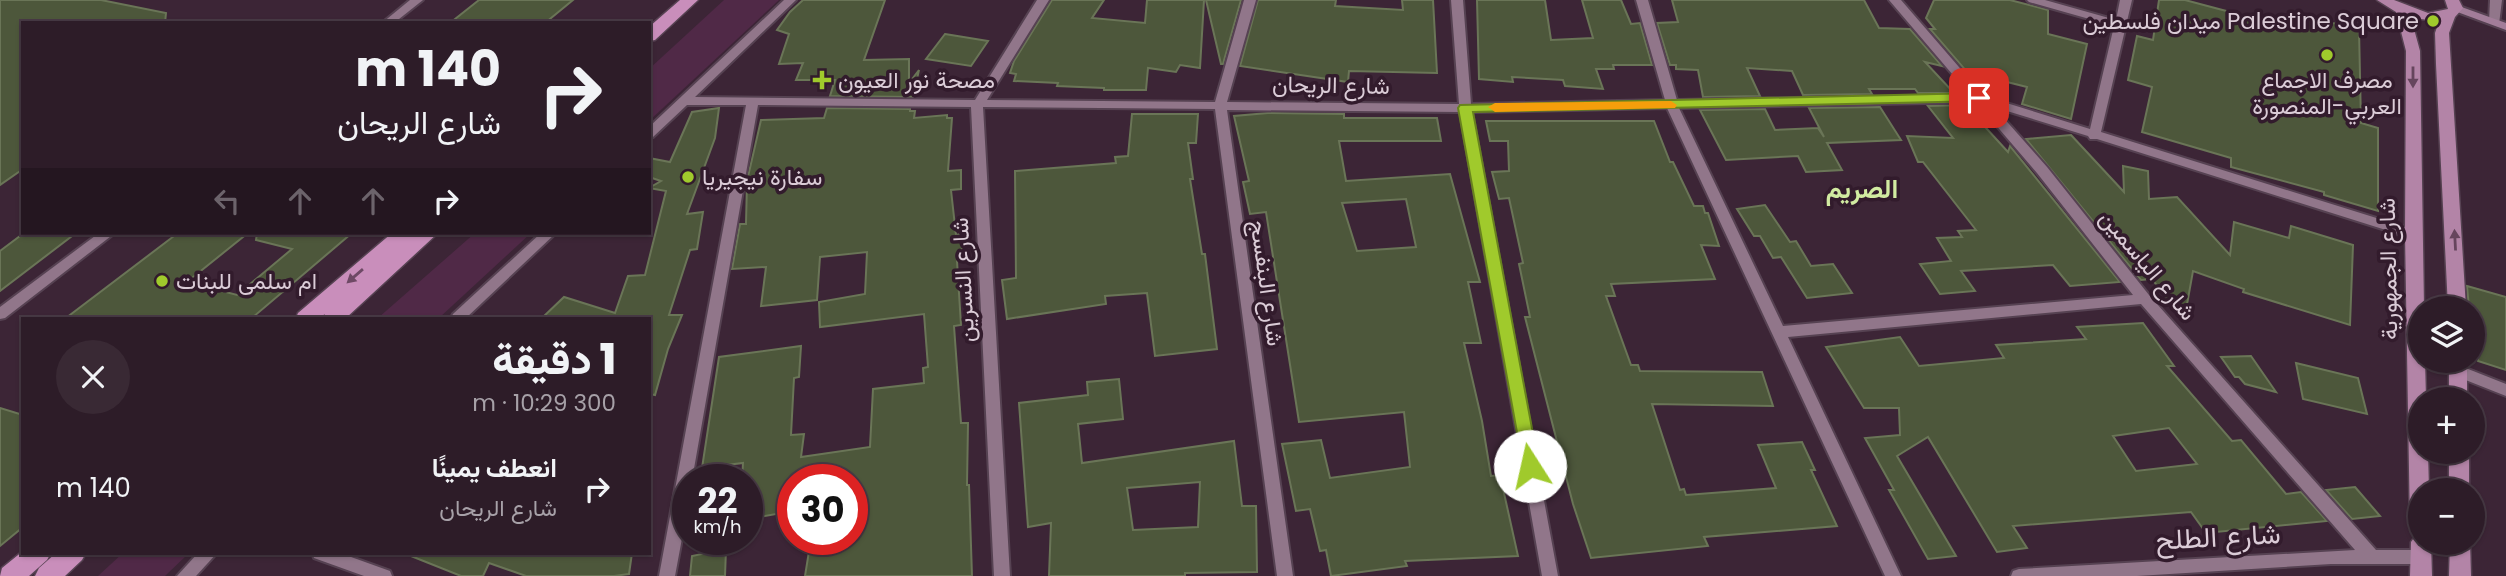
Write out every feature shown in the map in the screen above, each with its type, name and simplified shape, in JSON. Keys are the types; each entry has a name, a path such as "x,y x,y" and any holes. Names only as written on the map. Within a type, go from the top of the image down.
{"highway":[{"path":"646,21 670,0"},
{"path":"651,34 690,0"},
{"path":"307,317 402,235"},
{"path":"334,317 426,235"},
{"path":"11,576 36,555"},
{"path":"48,576 72,555"}],"main road":[{"path":"2384,0 2402,10 2428,16 2452,8"},
{"path":"2452,8 2442,33 2456,296"},
{"name":"شارع الجمهورية","path":"2402,10 2413,51 2413,234 2419,478"},
{"path":"2460,555 2460,576"}],"street":[{"path":"390,21 417,0"},
{"path":"651,132 790,0"},
{"path":"977,106 1043,0"},
{"name":"شارع البنفسج","path":"1250,0 1220,105 1285,576"},
{"path":"1457,0 1465,108 1550,576"},
{"path":"1642,0 1672,105 1893,576"},
{"name":"شارع الياسمين","path":"1895,0 2042,170 2144,299 2371,556"},
{"path":"2033,0 2119,24"},
{"path":"2094,136 2126,0"},
{"path":"2452,8 2500,24 2496,0"},
{"path":"1979,98 2413,234"},
{"name":"شارع الريحان","path":"683,101 752,104 1465,108 1979,98"},
{"path":"667,576 752,104"},
{"name":"شارع النسرين","path":"977,106 1002,576"},
{"path":"0,314 105,235"},
{"path":"459,317 547,235"},
{"path":"1780,332 2144,299"},
{"path":"2472,373 2506,390"},
{"path":"185,576 207,555"},
{"path":"326,555 384,576"},
{"name":"شارع الطلح","path":"2019,576 2331,556 2421,559"}],"shaded area":[{"path":"724,0 779,0 651,119 651,67"},
{"path":"473,235 529,235 440,317 379,317"},
{"path":"121,555 187,555 165,576 98,576"}],"building":[{"path":"0,0 101,0 166,13 165,21 21,21 21,170 0,185"},
{"path":"479,0 573,0 547,21 453,21"},
{"path":"803,0 885,0 864,60 909,59 909,83 919,70 913,97 830,96 835,80 796,80 803,63 779,64 789,34 777,30"},
{"path":"1052,0 1104,0 1092,18 1145,23 1147,0 1204,0 1200,68 1180,65 1176,72 1148,68 1146,90 1104,90 1057,86 1058,83 1014,81 1016,74 1010,73 1014,61"},
{"path":"1206,0 1241,0 1223,64 1221,64"},
{"path":"1258,0 1336,0 1335,6 1403,10 1402,0 1433,0 1437,73 1349,71 1348,82 1240,66"},
{"path":"1477,0 1545,0 1551,40 1593,38 1582,0 1621,0 1631,24 1640,23 1652,65 1613,65 1614,69 1596,69 1603,89 1565,86 1563,80 1512,77 1513,82 1479,79"},
{"path":"1672,0 1864,0 1879,28 1910,29 1942,66 1925,62 1954,93 1918,93 1915,89 1869,89 1872,94 1803,95 1792,71 1747,68 1760,96 1703,97 1698,70 1676,69 1676,65 1670,65 1657,23 1678,22"},
{"path":"1934,0 2010,0 2048,10 2048,34 2087,44 2071,119 2022,104 2027,87 1967,72 1930,29 1935,29 1926,18"},
{"path":"2159,0 2185,0 2294,29 2289,13 2359,29 2361,123 2378,128 2378,211 2324,195 2324,192 2231,167 2231,158 2142,132 2152,87 2128,80 2137,36 2153,40"},
{"path":"945,34 988,41 971,66 926,59"},
{"path":"1965,105 2008,152 2010,146 2120,282 2070,286 2053,265 1961,271 1975,291 1940,294 1920,264 1951,261 1937,238 1962,237 1958,231 1976,230 1923,162 1918,162 1907,136 1953,138 1928,106"},
{"path":"1880,107 1901,140 1827,143 1842,170 1806,172 1798,156 1726,160 1700,110 1765,109 1775,130 1818,128 1824,137 1809,108"},
{"path":"719,108 715,138 687,214 703,212 697,249 690,250 669,315 682,315 668,349 655,395 651,394 651,317 543,317 564,297 615,313 628,276 645,275 666,191 651,188 661,181 651,178 651,158 670,162 692,112"},
{"path":"827,108 910,109 915,111 914,118 947,115 947,118 952,118 948,171 961,170 961,189 951,190 956,235 962,234 962,260 957,261 961,325 954,326 961,423 968,423 967,485 972,576 805,576 808,555 868,555 868,464 777,464 777,514 763,516 763,464 703,464 719,357 801,346 799,377 794,378 791,435 804,434 801,457 870,447 873,389 924,383 923,368 928,367 924,314 820,327 819,302 865,294 867,252 820,257 817,300 761,306 766,267 732,269 740,224 746,224 747,181 761,120 824,118"},
{"path":"1268,113 1344,114 1344,118 1437,118 1441,141 1339,141 1346,181 1450,174 1480,282 1468,282 1481,343 1464,343 1482,421 1491,476 1500,475 1518,556 1405,561 1407,566 1331,576 1326,550 1320,551 1310,509 1296,511 1282,444 1321,440 1330,478 1410,467 1404,412 1299,422 1266,212 1250,214 1243,182 1249,181 1234,116","holes":["1406,199 1416,247 1357,251 1342,203"]},
{"path":"1132,114 1198,114 1196,143 1188,143 1193,179 1190,179 1202,254 1205,254 1217,349 1155,356 1147,293 1105,296 1106,304 1007,319 1002,280 1016,278 1015,171 1116,163 1115,157 1128,156"},
{"path":"1486,121 1654,121 1670,162 1673,162 1694,206 1703,206 1705,213 1708,213 1719,246 1701,245 1715,279 1611,284 1615,296 1606,296 1631,365 1638,365 1640,371 1762,372 1773,406 1652,404 1680,490 1684,489 1686,495 1776,488 1758,445 1802,442 1815,470 1811,470 1837,526 1704,537 1708,546 1591,558 1573,504 1525,317 1530,317 1519,264 1523,263 1509,198 1499,199 1492,172 1509,171 1508,141 1490,141"},
{"path":"2071,135 2124,192 2123,166 2148,171 2149,199 2177,197 2230,255 2234,222 2289,238 2291,226 2353,245 2350,325 2243,292 2244,289 2193,271 2184,321 2152,279 2141,280 2026,139"},
{"path":"1765,205 1790,242 1796,241 1811,266 1833,264 1852,293 1807,298 1781,257 1773,258 1760,236 1754,236 1737,209"},
{"path":"21,235 73,235 0,291 0,251"},
{"path":"175,235 246,235 187,282 237,295 292,249 256,240 257,235 350,235 253,317 67,317"},
{"path":"2467,286 2506,297 2506,370 2485,363 2485,296 2468,296"},
{"path":"2143,323 2174,366 2167,366 2232,441 2241,440 2286,494 2301,492 2327,521 2206,533 2191,512 2013,526 2027,548 1997,552 1928,437 1897,456 1956,556 1928,559 1889,490 1894,490 1865,438 1900,435 1899,408 1864,408 1826,347 1900,337 1919,366 2004,358 1996,345 2086,339 2077,327","holes":["2169,428 2197,464 2136,471 2113,436"]},
{"path":"2251,356 2276,392 2245,384 2239,377 2235,377 2221,357"},
{"path":"2296,363 2358,378 2367,414 2303,399"},
{"path":"1119,379 1123,419 1078,424 1082,463 1234,441 1242,506 1256,506 1257,572 1185,573 1185,576 1049,576 1051,523 1028,527 1019,403 1088,395 1087,382","holes":["1200,482 1198,527 1133,530 1127,488"]},
{"path":"0,408 21,414 21,529 0,546"},
{"path":"2355,487 2380,516 2352,519 2326,490"},
{"path":"408,555 632,555 629,574 614,576 526,576 489,563 483,576 461,576"},
{"path":"726,555 725,576 690,576 692,556"}],"slow traffic":[{"path":"1495,107 1671,105"}],"place":[{"name":"ميدان فلسطين Palestine Square","path":"2433,21"},
{"name":"مصرف الاجماع العربي-المنصورة","path":"2327,55"},
{"name":"مصحة نور العيون","path":"822,80"},
{"name":"سفارة نيجيريا","path":"688,177"},
{"name":"ام سلمى للبنات","path":"162,281"}],"district":[{"name":"الصريم","path":"1862,189"}],"route":[{"path":"1530,466 1465,108 1979,98"}]}
